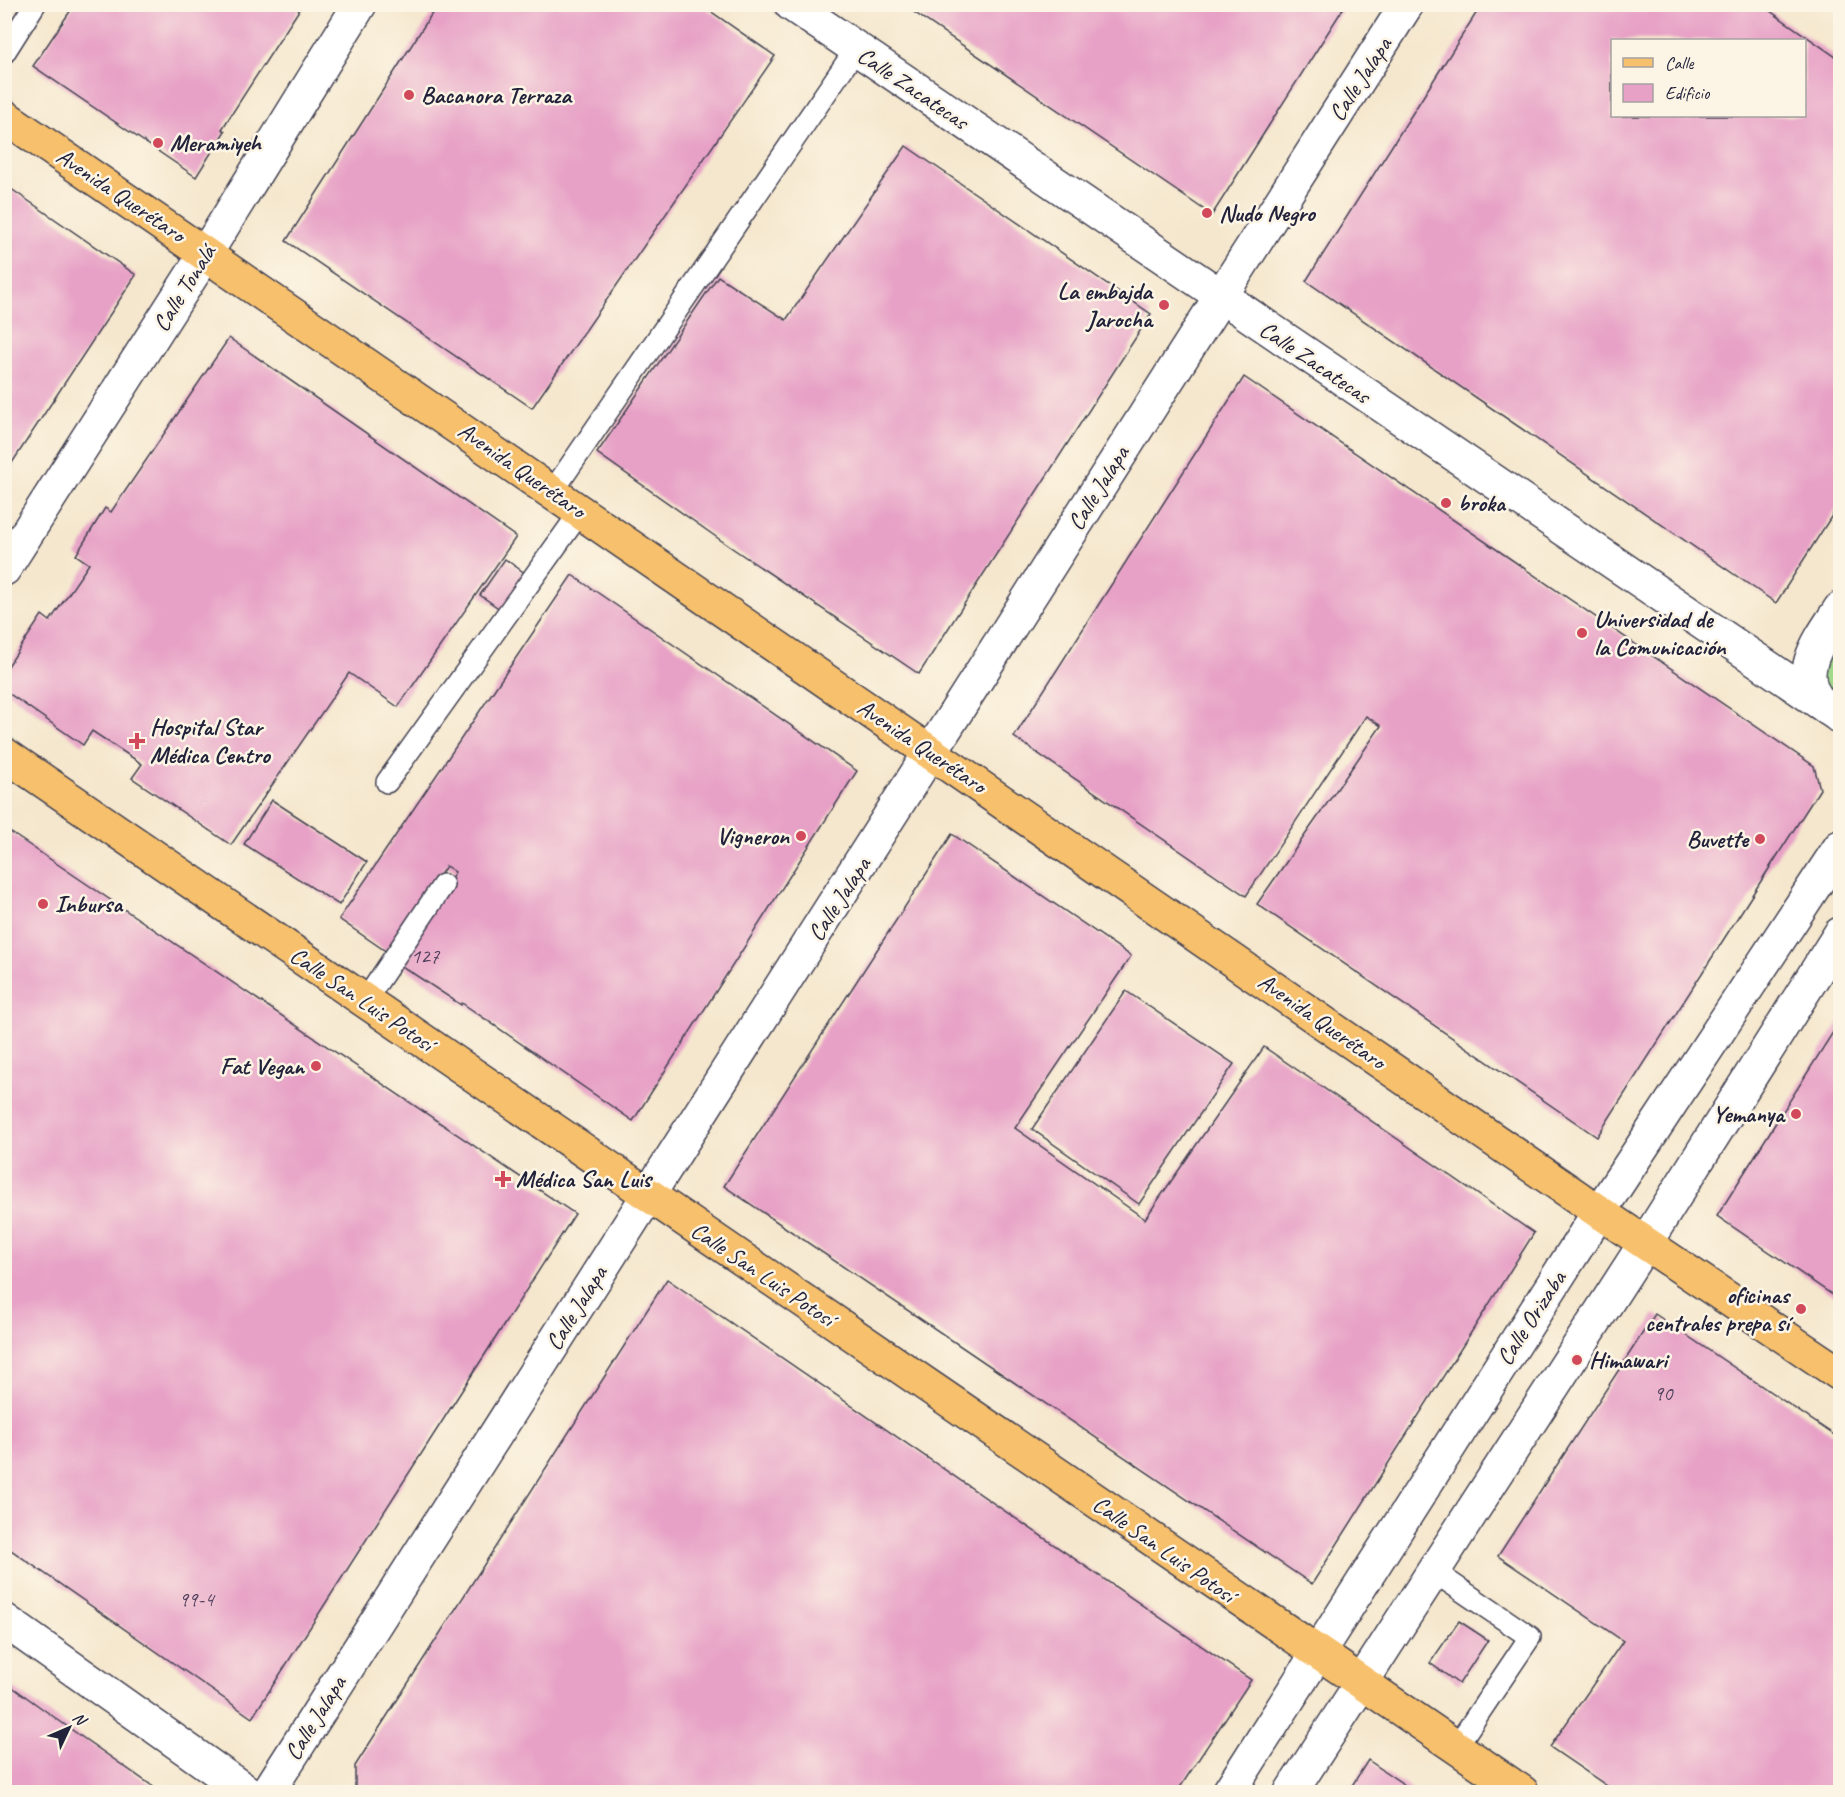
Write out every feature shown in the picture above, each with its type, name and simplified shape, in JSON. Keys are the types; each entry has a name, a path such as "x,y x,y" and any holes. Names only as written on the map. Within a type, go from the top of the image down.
{"main road":[{"name":"Avenida Querétaro","path":"4,116 553,491 1599,1212 1840,1374"},
{"name":"Calle San Luis Potosí","path":"4,754 1522,1792"}],"street":[{"name":"Calle Tonalá","path":"4,569 206,253 360,4"},
{"name":"Calle Zacatecas","path":"791,4 1220,298 1830,709"},
{"name":"Calle Jalapa","path":"268,1792 933,753 1407,4"},
{"path":"1830,709 1810,684 1812,652 1840,609"},
{"name":"Calle Orizaba","path":"1229,1792 1599,1212 1840,847"},
{"path":"1291,1792 1646,1242 1840,934"},
{"path":"4,1620 247,1792"}],"lane":[{"path":"4,53 35,4"},
{"path":"553,491 856,49"},
{"path":"387,782 581,511"},
{"path":"365,1001 442,885"},
{"path":"1433,1571 1530,1637 1456,1747"}],"green space":[{"path":"1840,609 1840,717 1809,670"}],"building":[{"path":"75,4 303,4 222,129 225,131 196,177 33,66"},
{"path":"438,4 700,4 775,56 532,408 286,241"},
{"path":"902,4 1346,4 1212,215"},
{"path":"1482,4 1760,4 1840,60 1840,503 1776,603 1306,281"},
{"path":"906,146 1151,314 919,674 729,546 597,453 718,276 786,320"},
{"path":"4,184 136,275 4,475"},
{"path":"229,338 516,537 398,707 349,673 231,845 132,778 142,764 92,731 83,745 4,690 4,672 42,615 50,621 89,564 76,555 105,508 111,512"},
{"path":"1244,377 1814,766 1820,789 1597,1137 1257,904 1381,726 1366,716 1246,896 1014,737"},
{"path":"505,559 529,576 504,612 480,595"},
{"path":"572,575 857,771 633,1121 462,1003 461,1005 394,961 455,872 446,866 387,952 339,919"},
{"path":"272,800 367,862 339,905 244,844"},
{"path":"4,828 575,1214 252,1718 4,1545"},
{"path":"952,834 1131,956 1015,1128 1145,1219 1264,1047 1534,1233 1312,1584 724,1186"},
{"path":"1126,991 1234,1064 1139,1204 1032,1129"},
{"path":"1840,1021 1840,1300 1717,1216"},
{"path":"667,1279 1251,1680 1177,1792 360,1792 355,1789 355,1766"},
{"path":"1655,1314 1840,1439 1840,1792 1616,1792 1550,1747 1623,1641 1498,1556"},
{"path":"1459,1621 1488,1640 1459,1684 1430,1663"},
{"path":"4,1681 79,1735 161,1792 4,1792"},
{"path":"1368,1760 1415,1792 1348,1792"}],"place":[{"name":"Bacanora Terraza","path":"409,95"},
{"name":"Meramiyeh","path":"158,143"},
{"name":"Nudo Negro","path":"1207,213"},
{"name":"La embajda Jarocha","path":"1164,305"},
{"name":"broka","path":"1446,503"},
{"name":"Universidad de la Comunicación","path":"1582,633"},
{"name":"Hospital Star Médica Centro","path":"137,741"},
{"name":"Vigneron","path":"801,836"},
{"name":"Buvette","path":"1760,839"},
{"name":"Inbursa","path":"43,904"},
{"name":"Fat Vegan","path":"316,1066"},
{"name":"Yemanya","path":"1796,1114"},
{"name":"Médica San Luis","path":"503,1179"},
{"name":"oficinas centrales prepa sí","path":"1801,1309"},
{"name":"Himawari","path":"1577,1360"}]}
